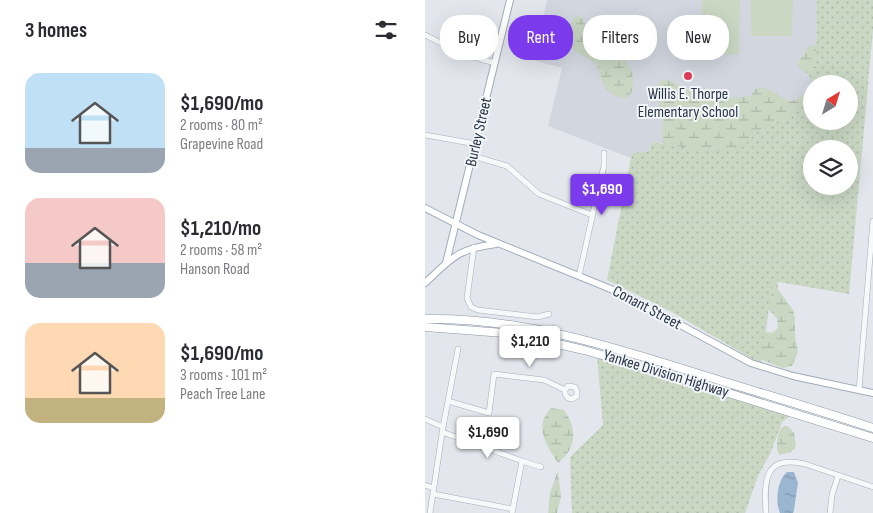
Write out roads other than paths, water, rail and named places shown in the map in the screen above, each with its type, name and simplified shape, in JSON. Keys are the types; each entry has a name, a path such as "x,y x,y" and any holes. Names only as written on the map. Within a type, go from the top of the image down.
{"highway":[{"name":"Yankee Division Highway","path":"426,323 461,320 503,324 528,327 585,340 873,428"},
{"name":"Yankee Division Highway","path":"426,323 437,328 512,335 584,350 873,438"}],"main road":[{"name":"Burley Street","path":"446,263 510,0"},
{"name":"Conant Street","path":"425,208 497,244 631,298 751,363 787,374 873,392"},
{"path":"425,283 460,252 474,247 497,244"}],"street":[{"path":"425,35 463,54 495,63"},
{"path":"425,135 475,144"},
{"path":"579,276 604,166 604,153"},
{"path":"473,156 507,166 539,194 592,216"},
{"path":"859,390 873,221"},
{"path":"474,247 467,298 471,307 478,310 541,317 549,314"},
{"path":"430,513 458,349"},
{"path":"448,401 489,413 494,374 544,380 565,390"},
{"path":"425,419 443,429 522,461 541,466"},
{"path":"425,485 433,491 513,511 522,461"},
{"path":"766,513 765,492 767,477 777,465 794,461 873,486"},
{"path":"830,513 832,495 838,476"}],"water":[{"path":"787,472 794,472 798,483 794,510 793,513 780,513 778,508 778,491 781,480"}],"place":[{"name":"Willis E. Thorpe Elementary School","path":"688,76"}]}
